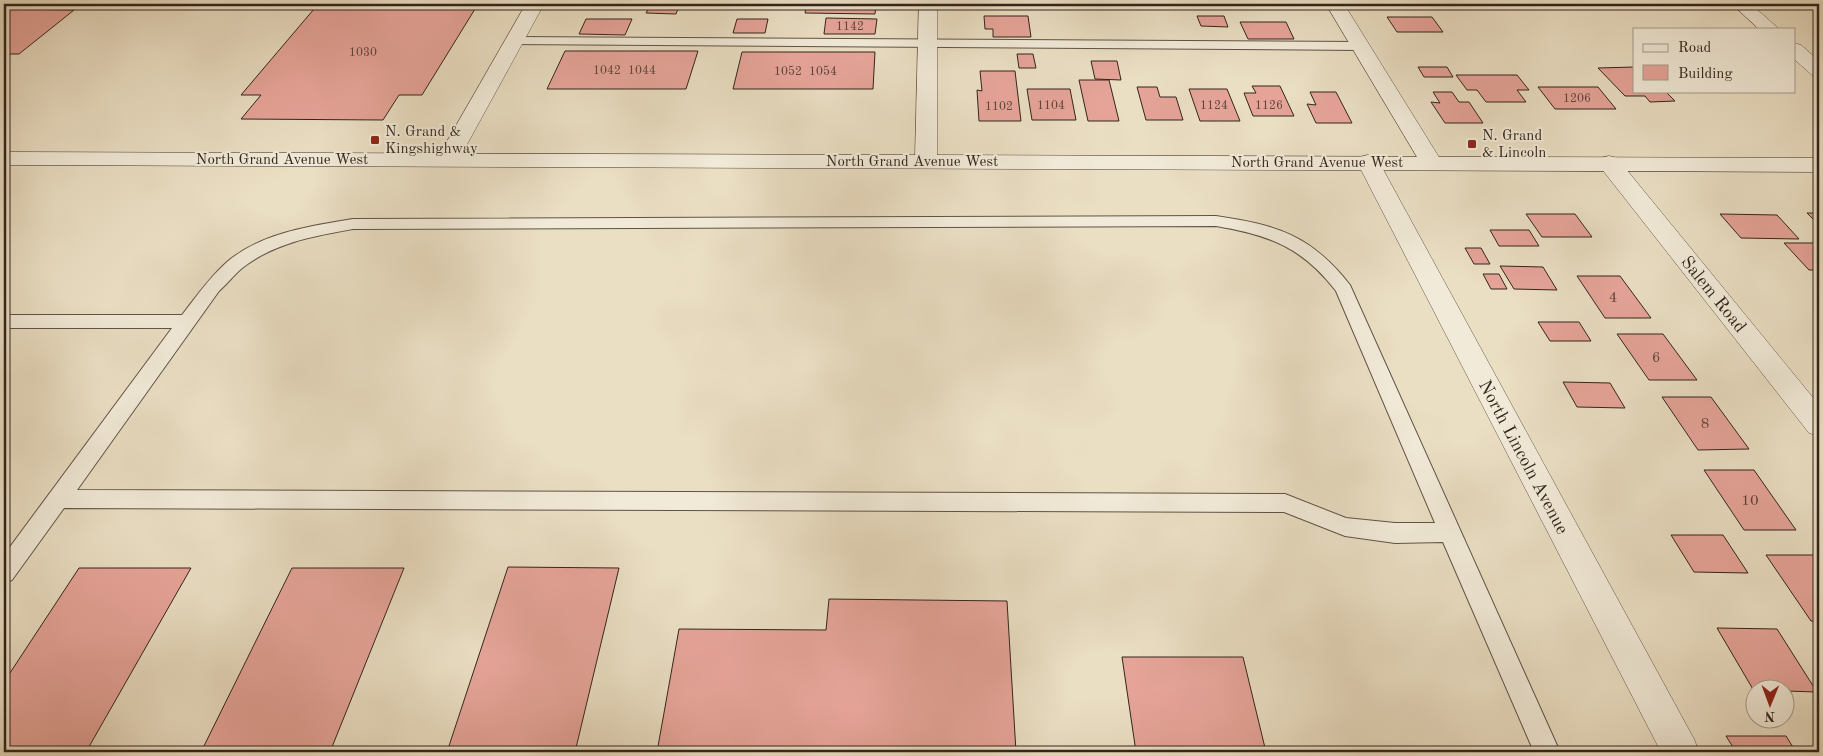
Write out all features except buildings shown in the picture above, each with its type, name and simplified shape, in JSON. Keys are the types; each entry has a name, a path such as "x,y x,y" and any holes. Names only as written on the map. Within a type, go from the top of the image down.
{"street":[{"path":"448,160 535,4"},
{"path":"926,161 928,4"},
{"path":"1336,4 1431,162"},
{"path":"1742,5 1769,28"},
{"path":"1796,51 1819,71"},
{"name":"North Grand Avenue West","path":"4,158 1431,162 1819,165"},
{"name":"North Lincoln Avenue","path":"1368,162 1681,752"},
{"name":"Salem Road","path":"1609,163 1819,425"}],"lane":[{"path":"1742,5 1814,4"},
{"path":"514,41 1361,46"},
{"path":"4,573 213,287 236,264 266,247 314,230 353,224 1216,220 1271,232 1298,244 1316,256 1333,273 1344,289 1547,752"},
{"path":"4,321 186,322"},
{"path":"58,499 1285,503 1345,526 1395,534 1451,532"}],"place":[{"name":"N. Grand & Kingshighway","path":"375,140"},
{"name":"N. Grand & Lincoln","path":"1472,144"}]}
